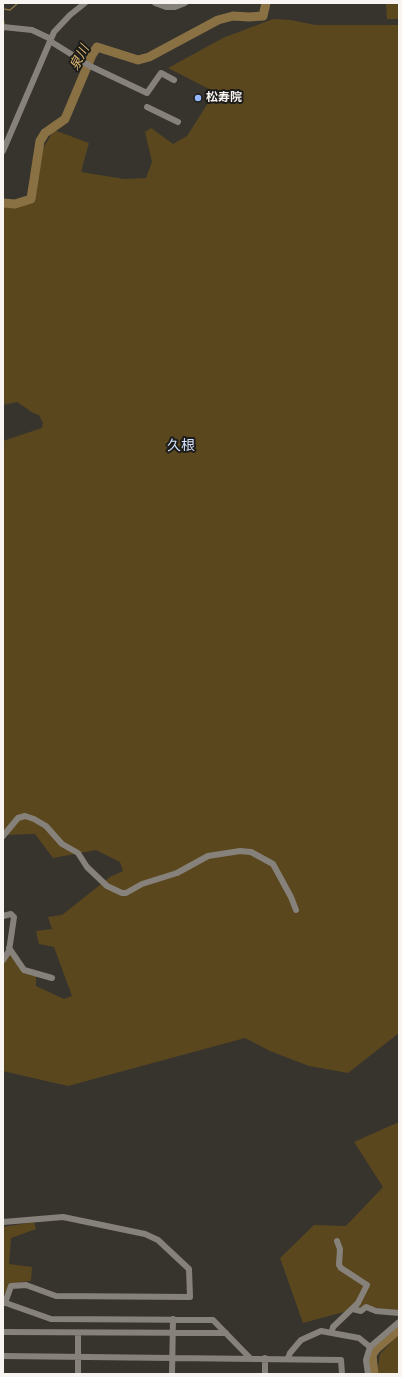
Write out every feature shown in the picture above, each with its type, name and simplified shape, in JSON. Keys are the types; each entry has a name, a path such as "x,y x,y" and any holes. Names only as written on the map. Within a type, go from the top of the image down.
{"street":[{"path":"3,151 50,40 61,23 85,3"},
{"path":"155,3 166,7 175,7 185,3"},
{"path":"3,27 32,30 88,64 146,93 161,73 174,80"},
{"path":"147,107 178,122"},
{"path":"3,836 18,818 25,816 34,819 46,826 62,844 78,853 87,867 107,886 122,893 126,893 142,884 177,873 208,856 240,851 251,852 273,864 292,897 296,910"},
{"path":"3,916 11,914 14,917 9,948 3,960"},
{"path":"9,948 24,970 52,978"},
{"path":"3,1222 63,1217 145,1234 158,1240 188,1269 190,1297 56,1296 26,1285 11,1286 4,1302 51,1319 213,1320 250,1358"},
{"path":"332,1331 333,1327 353,1309 367,1285 341,1268 339,1265 340,1249 337,1241"},
{"path":"353,1309 361,1311 366,1307 376,1311 399,1313"},
{"path":"172,1374 173,1319"},
{"path":"368,1374 366,1360 370,1347 399,1322"},
{"path":"288,1358 290,1353 301,1340 321,1331 332,1331 359,1338 370,1347"},
{"path":"3,1332 173,1334 226,1333"},
{"path":"78,1333 78,1374"},
{"path":"3,1356 288,1358 342,1360 342,1374"},
{"path":"265,1358 265,1374"}],"shaded area":[{"path":"386,3 399,3 399,19 387,19"},
{"path":"273,19 291,20 315,25 399,25 399,1033 348,1073 309,1066 270,1051 245,1038 68,1086 3,1071 3,962 11,954 22,970 36,974 36,986 64,999 72,996 54,947 39,944 36,931 52,929 48,917 62,915 110,877 123,871 120,862 96,850 53,858 35,834 3,835 3,441 42,428 43,423 39,415 33,413 17,402 3,405 3,206 32,201 42,150 54,130 89,143 81,172 124,179 146,178 152,162 145,132 151,128 173,144 187,136 215,92 168,68 223,38"},
{"path":"399,1122 399,1311 366,1306 303,1323 280,1258 314,1225 346,1226 383,1187 354,1142"},
{"path":"34,1222 36,1229 11,1238 9,1264 32,1267 31,1281 20,1282 11,1286 3,1296 3,1227"},
{"path":"399,1334 399,1374 377,1374 380,1354"}],"waterway":[{"path":"3,9 10,10 18,3"},
{"name":"泉川","path":"3,203 15,204 31,199 40,141 45,133 65,119 92,55 97,47 138,60 149,57 218,20 233,16 263,16 266,3"},
{"path":"3,18 4,24"},
{"path":"3,34 4,29"},
{"path":"374,1374 372,1355 376,1349 399,1329"}],"place":[{"name":"松寿院","path":"198,98"}],"district":[{"name":"久根","path":"181,446"}]}
